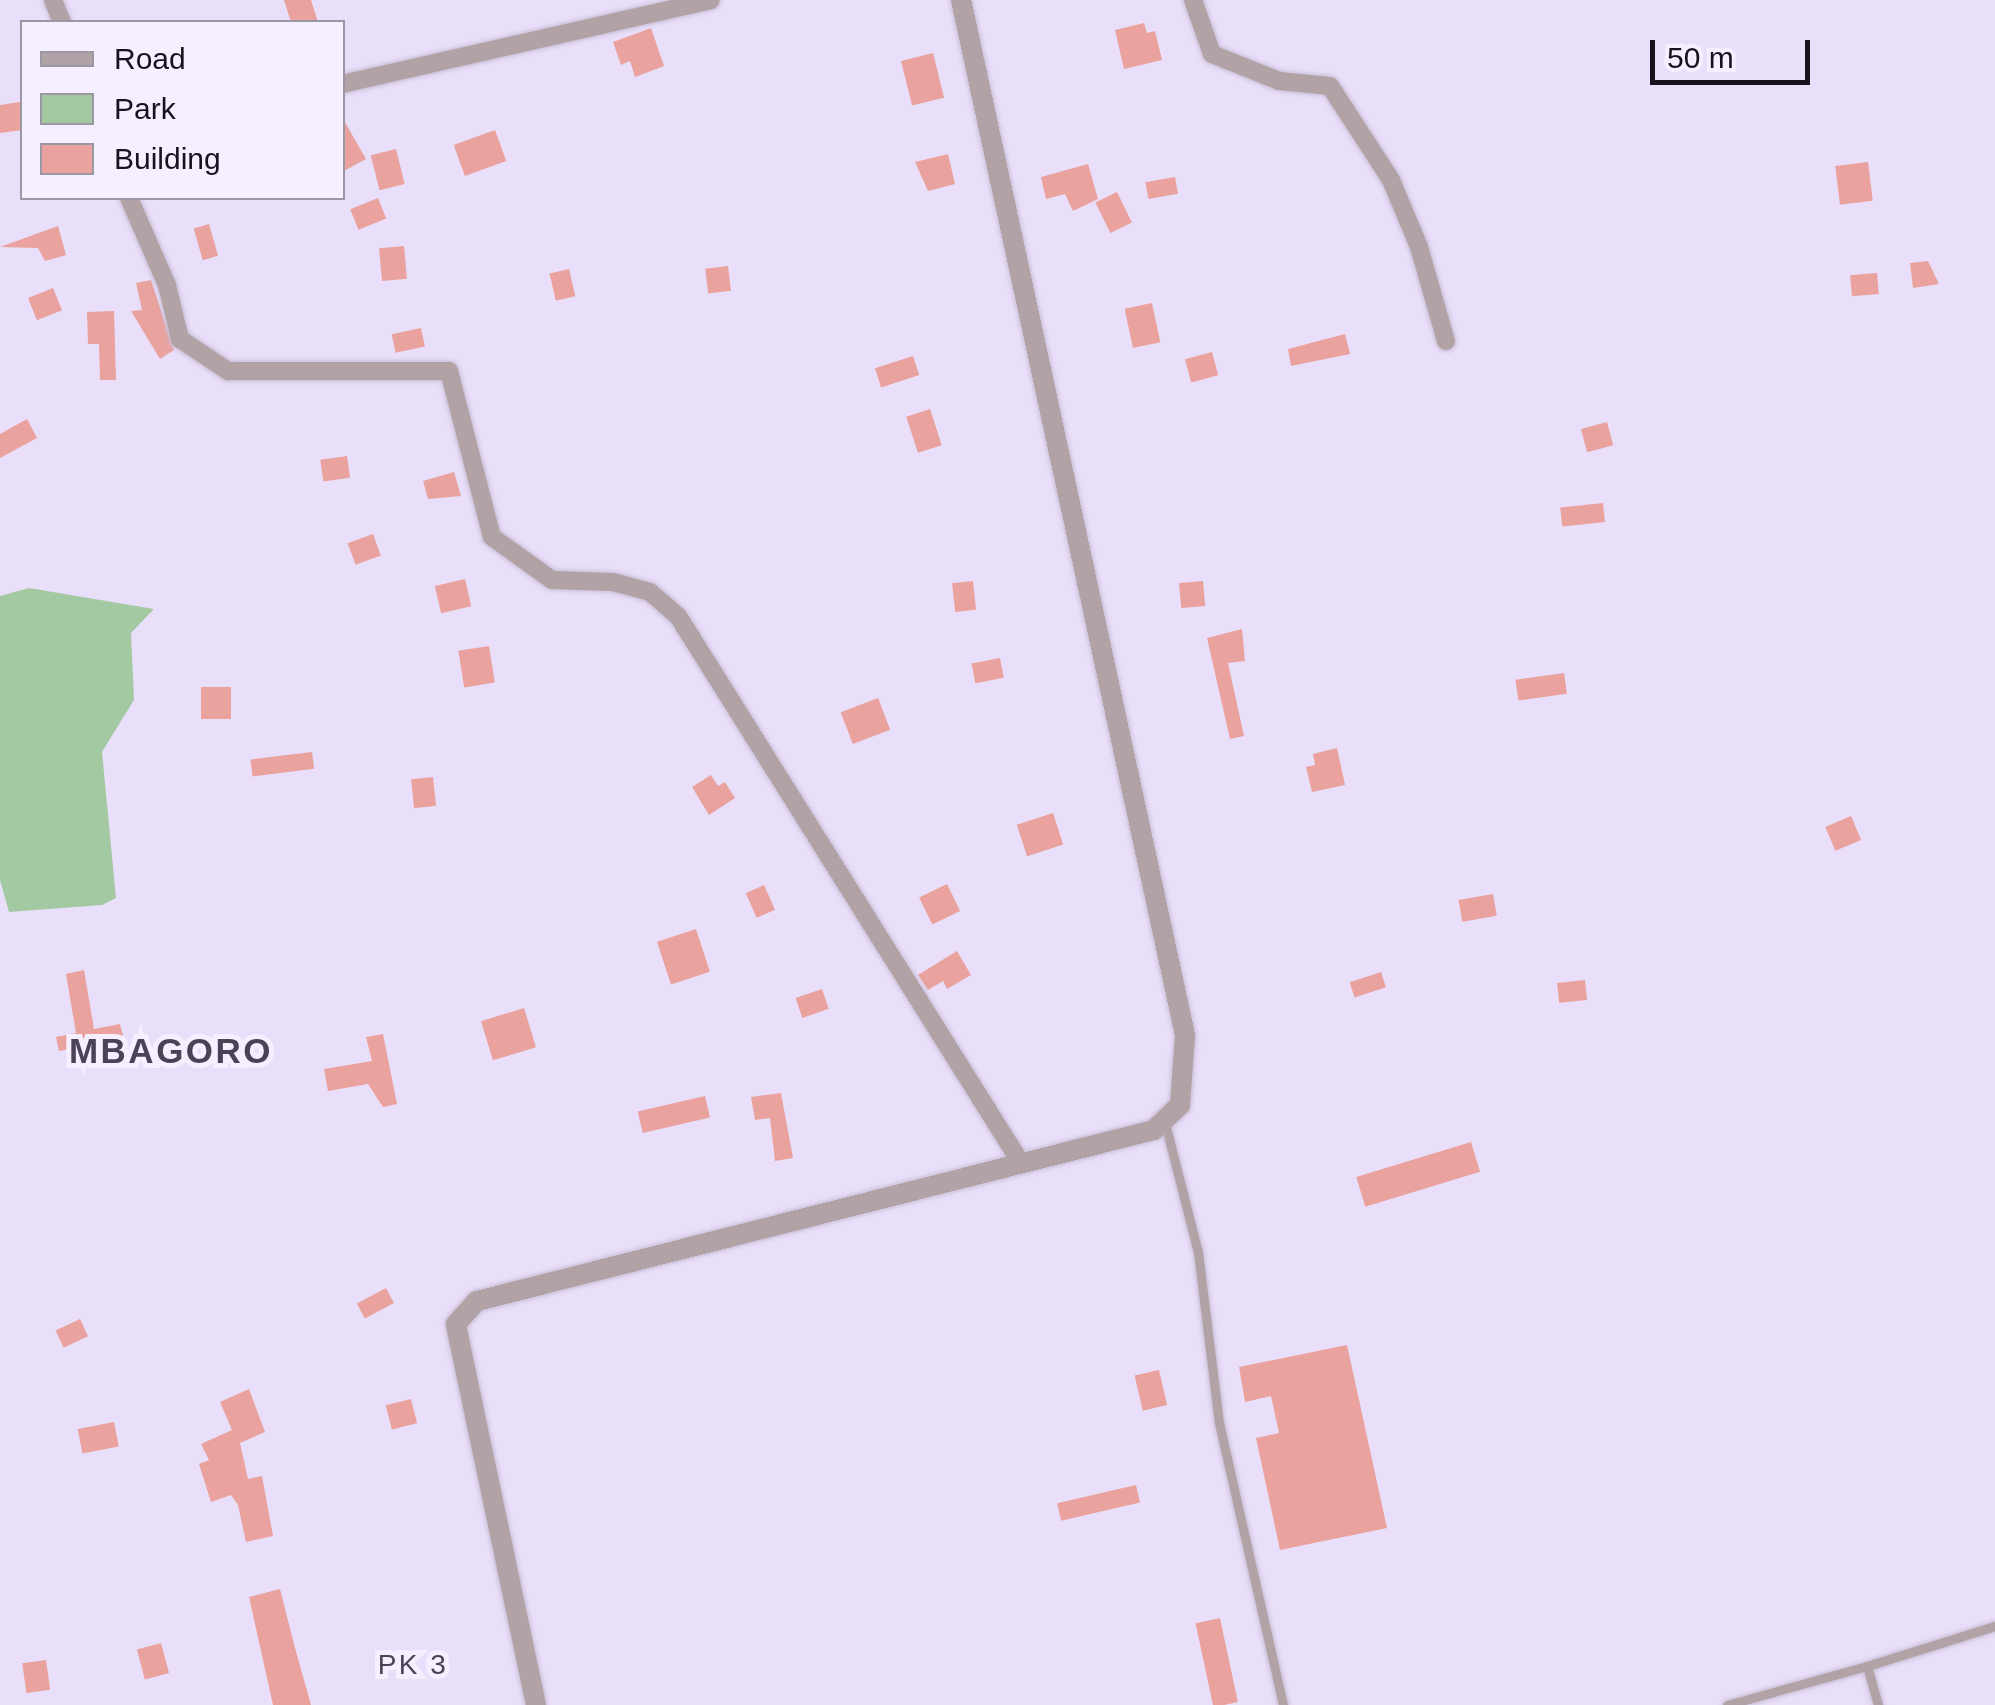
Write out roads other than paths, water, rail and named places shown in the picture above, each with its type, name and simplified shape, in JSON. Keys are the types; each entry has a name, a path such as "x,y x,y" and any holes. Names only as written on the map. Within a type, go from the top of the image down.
{"street":[{"path":"345,83 711,0"},
{"path":"536,1705 456,1324 478,1301 1154,1130 1180,1105 1185,1035 961,0"},
{"path":"1194,0 1212,54 1279,81 1330,86 1391,180 1419,246 1446,341"},
{"path":"130,200 167,285 180,339 228,371 449,371 492,537 552,580 612,582 650,592 678,616 1021,1163"}],"lane":[{"path":"1164,1120 1198,1252 1219,1424 1283,1705"},
{"path":"1727,1705 1995,1626"},
{"path":"1867,1666 1878,1705"}],"district":[{"name":"MBAGORO","path":"171,1051"},
{"name":"PK 3","path":"413,1665"}]}
